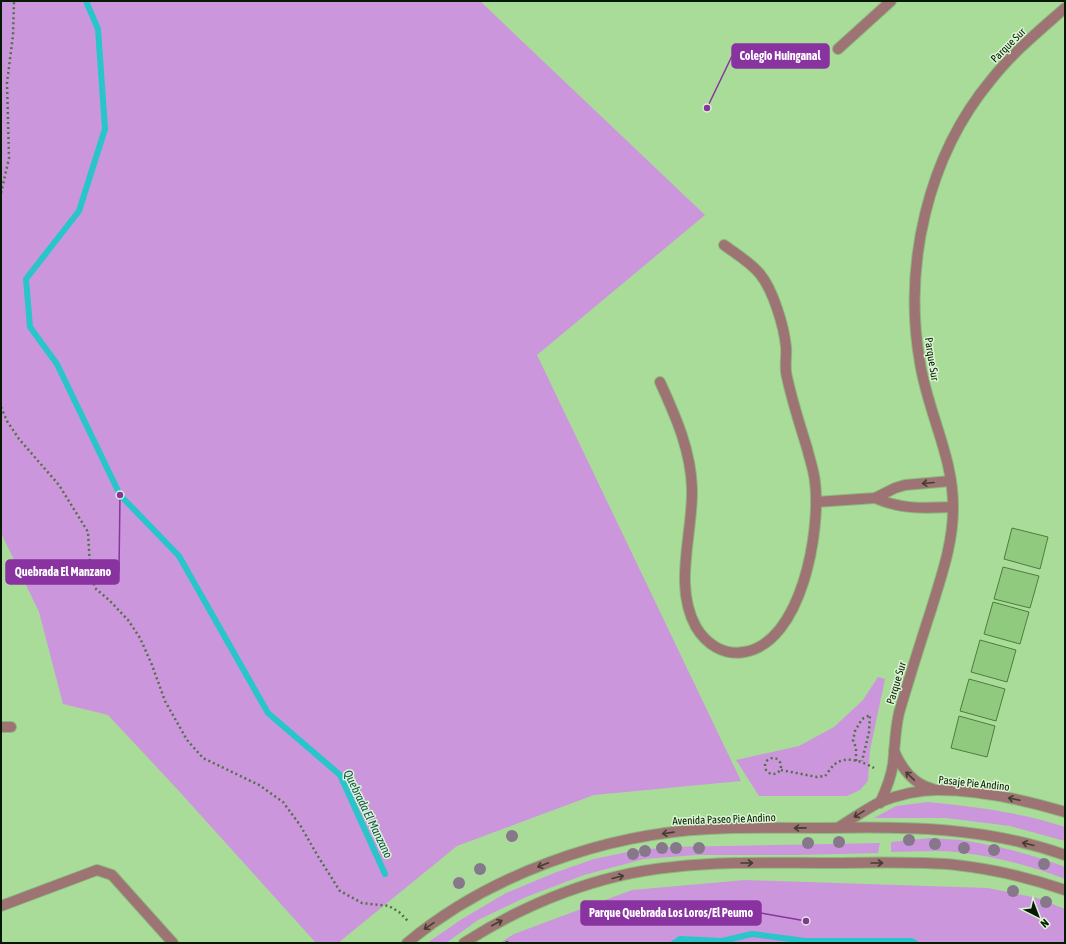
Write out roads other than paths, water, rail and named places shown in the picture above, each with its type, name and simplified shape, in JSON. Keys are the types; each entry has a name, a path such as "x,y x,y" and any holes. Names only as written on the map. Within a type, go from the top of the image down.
{"street":[{"path":"838,49 891,1"},
{"name":"Parque Sur","path":"880,803 890,777 894,751 894,737 899,713 947,559 951,542 954,507 946,457 925,389 916,337 915,292 917,260 928,204 947,150 973,104 990,80 1010,58 1065,8"},
{"path":"660,382 682,435 690,469 692,509 685,573 687,603 697,628 706,639 718,649 739,653 751,651 770,641 783,627 797,600 806,571 813,537 816,492 814,474 788,384 786,373 786,347 773,296 760,274 752,266 724,245"},
{"path":"816,502 875,498 895,488 905,485 951,481"},
{"path":"875,498 907,508 954,507"},
{"path":"894,751 904,769 911,777 926,787 936,790"},
{"name":"Pasaje Pie Andino","path":"839,827 880,803 906,794 936,790 1011,798 1065,812"},
{"name":"Avenida Paseo Pie Andino","path":"407,943 454,910 525,872 561,858 598,847 658,834 709,829 839,827 933,829 970,832 1028,843 1065,855"},
{"path":"464,943 519,912 568,892 604,880 638,872 705,864 912,863 956,865 992,870 1065,890"},
{"path":"1,906 97,870 112,875 173,943"}],"waterway":[{"name":"Quebrada El Manzano","path":"86,1 98,29 105,129 79,211 26,279 30,327 57,364 120,495 179,556 268,713 340,775 385,874"},
{"name":"Quebrada El Manzano","path":"674,943 680,939 722,941 752,934 805,941 911,941 915,943"}],"place":[{"name":"Colegio Huinganal","path":"707,108"},
{"name":"Quebrada El Manzano","path":"120,495"},
{"name":"Parque Quebrada Los Loros/El Peumo","path":"806,921"}]}
